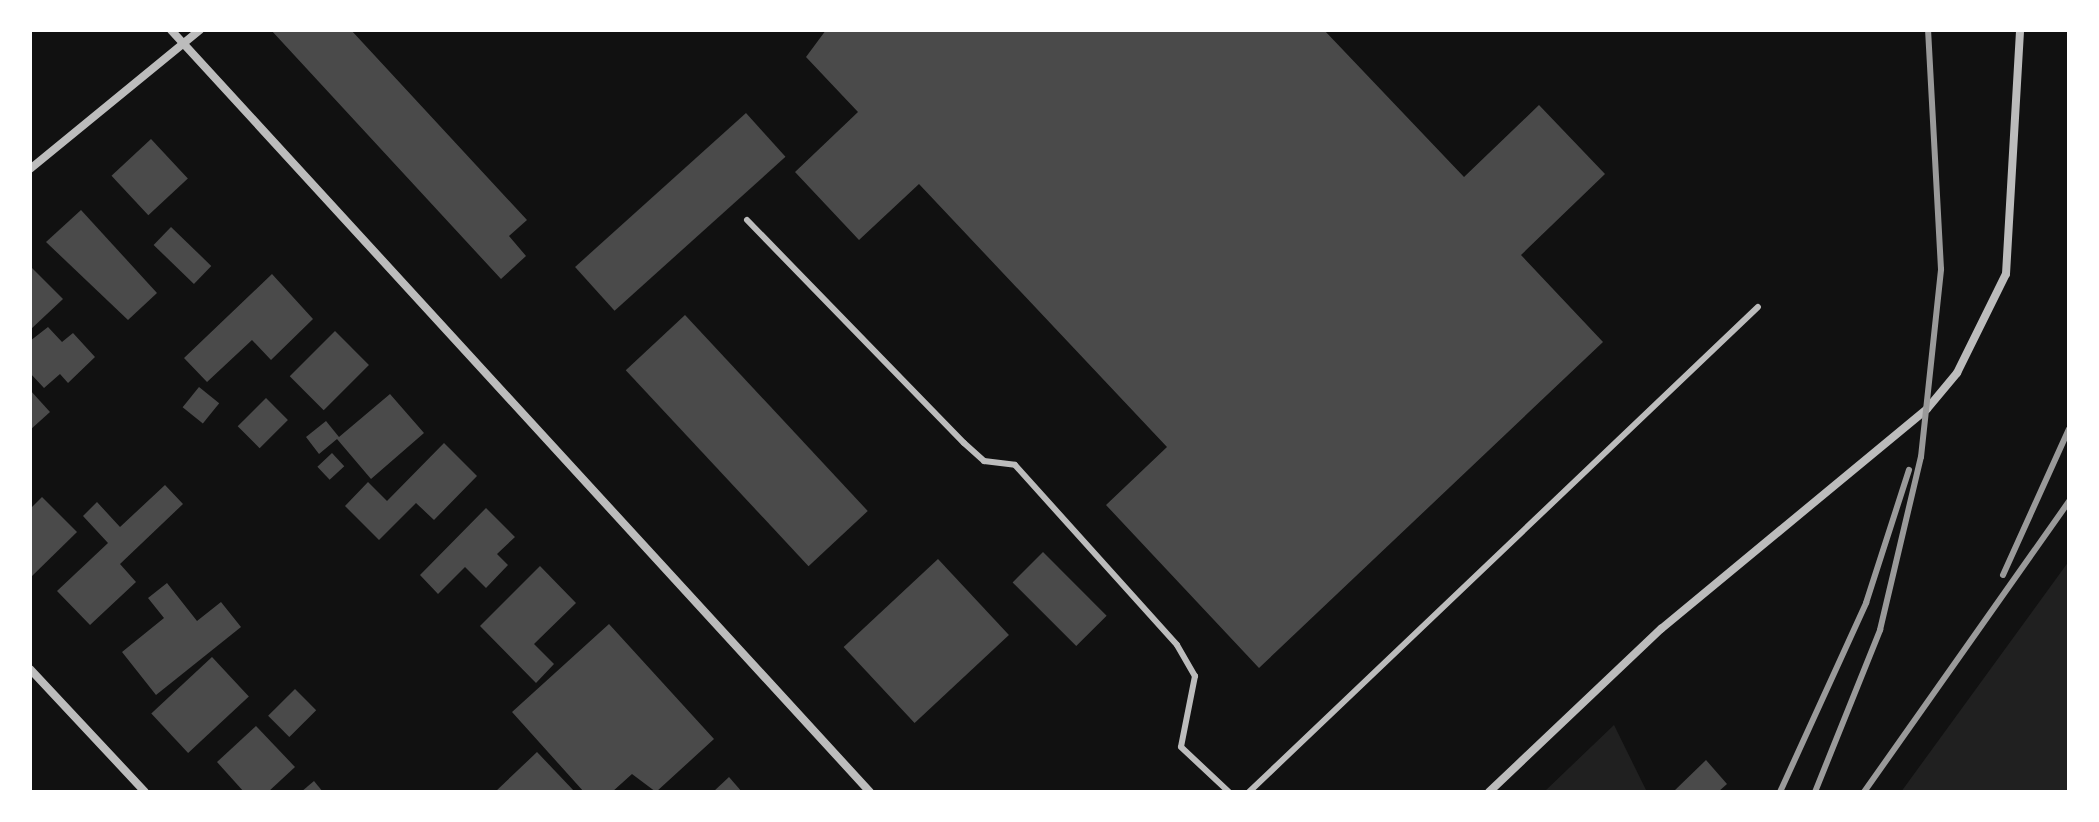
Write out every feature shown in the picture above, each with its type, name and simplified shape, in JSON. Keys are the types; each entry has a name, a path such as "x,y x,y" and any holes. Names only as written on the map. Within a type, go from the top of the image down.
{"street":[{"path":"171,30 870,792"},
{"path":"30,169 181,41 200,30"},
{"path":"1489,792 1661,629 1927,409 1957,373 2006,274 2020,30"},
{"path":"30,669 145,792"}],"lane":[{"path":"747,220 964,443 984,461 1015,465 1177,645 1195,676 1181,747 1229,792"},
{"path":"1249,792 1758,307"}],"shaded area":[{"path":"2069,561 2069,792 1901,792"},
{"path":"1614,725 1647,792 1544,792"}],"building":[{"path":"271,30 351,30 527,220 509,236 526,256 501,279"},
{"path":"826,30 1324,30 1464,177 1539,105 1605,174 1521,255 1603,342 1259,668 1106,505 1167,447 919,184 859,240 795,172 858,112 806,57"},
{"path":"746,113 785,157 615,311 575,267"},
{"path":"151,139 188,178 148,215 112,176"},
{"path":"81,210 157,293 128,320 46,242"},
{"path":"171,227 211,266 194,284 154,245"},
{"path":"30,266 63,299 30,330"},
{"path":"272,274 313,319 271,360 252,340 207,382 184,358"},
{"path":"685,315 868,511 809,566 626,370"},
{"path":"48,327 62,342 73,333 95,357 68,383 60,374 44,388 30,373 30,341"},
{"path":"335,331 369,365 324,410 290,376"},
{"path":"199,387 219,403 203,424 183,407"},
{"path":"30,390 50,412 30,430"},
{"path":"390,394 424,433 371,479 337,439 319,454 306,437 326,421 339,437"},
{"path":"266,398 288,420 260,448 238,426"},
{"path":"444,443 477,476 434,520 416,503 379,540 345,506 368,482 387,501"},
{"path":"332,453 344,466 330,480 317,467"},
{"path":"165,485 183,504 120,564 136,582 90,625 57,591 108,543 83,516 97,502 120,527"},
{"path":"42,497 77,532 30,578 30,509"},
{"path":"486,508 515,537 497,554 508,565 486,588 465,567 438,594 420,575"},
{"path":"1043,552 1107,616 1076,646 1013,582"},
{"path":"938,559 1009,635 915,723 844,647"},
{"path":"540,566 576,603 534,644 554,664 536,683 480,626"},
{"path":"167,583 197,621 221,602 241,627 156,695 122,652 164,618 148,598"},
{"path":"609,624 714,739 656,792 632,774 612,792 584,792 512,712"},
{"path":"212,657 249,696 188,753 151,714"},
{"path":"295,689 316,710 289,737 268,716"},
{"path":"256,726 295,767 268,792 244,792 217,762"},
{"path":"537,752 575,792 495,792"},
{"path":"1706,760 1727,784 1718,792 1673,792"},
{"path":"729,777 742,792 713,792"},
{"path":"314,781 323,792 301,792"}],"railway":[{"path":"1815,792 1880,630 1921,457 1941,269 1928,30"},
{"path":"2003,575 2069,429"},
{"path":"1780,792 1866,603 1909,470"},
{"path":"1864,792 2069,501"}]}
